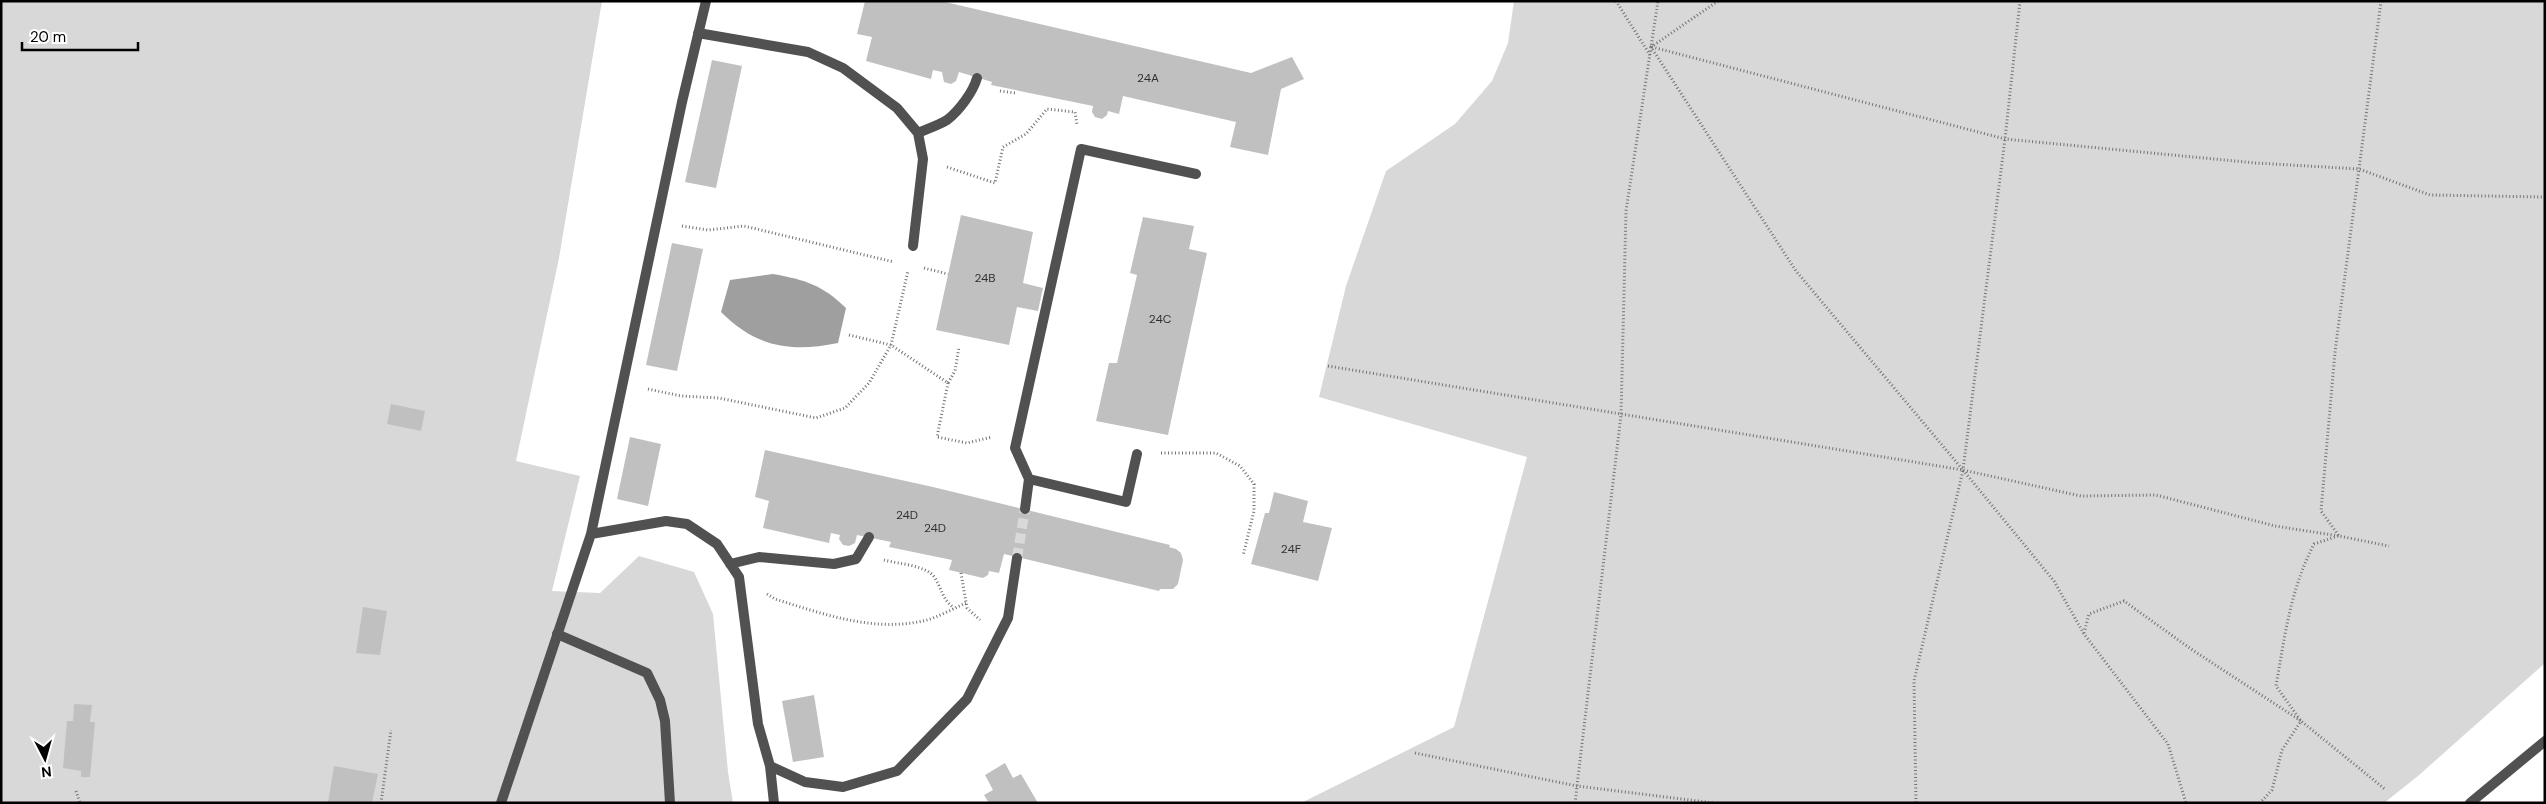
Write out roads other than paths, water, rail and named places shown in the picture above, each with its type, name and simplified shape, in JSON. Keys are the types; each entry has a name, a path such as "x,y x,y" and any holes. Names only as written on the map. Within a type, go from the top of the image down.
{"street":[{"path":"501,803 591,534 706,1"},
{"path":"698,33 808,52 843,68 897,108 918,133 922,159 914,246"},
{"path":"918,133 947,120 959,108 975,85 977,78"},
{"path":"1025,509 1029,479 1015,448 1081,149 1196,174"},
{"path":"1029,479 1126,502 1136,454"},
{"path":"591,534 666,521 687,524 717,544 739,577 758,724 770,766 774,803"},
{"path":"730,564 759,557 834,564 856,560 869,537"},
{"path":"770,766 805,782 843,787 897,771 967,699 1008,618 1017,558"},
{"path":"557,634 647,673 660,700 665,721 670,803"},
{"path":"2470,803 2545,741"}],"tunnel":[{"path":"1017,558 1025,509"}]}
